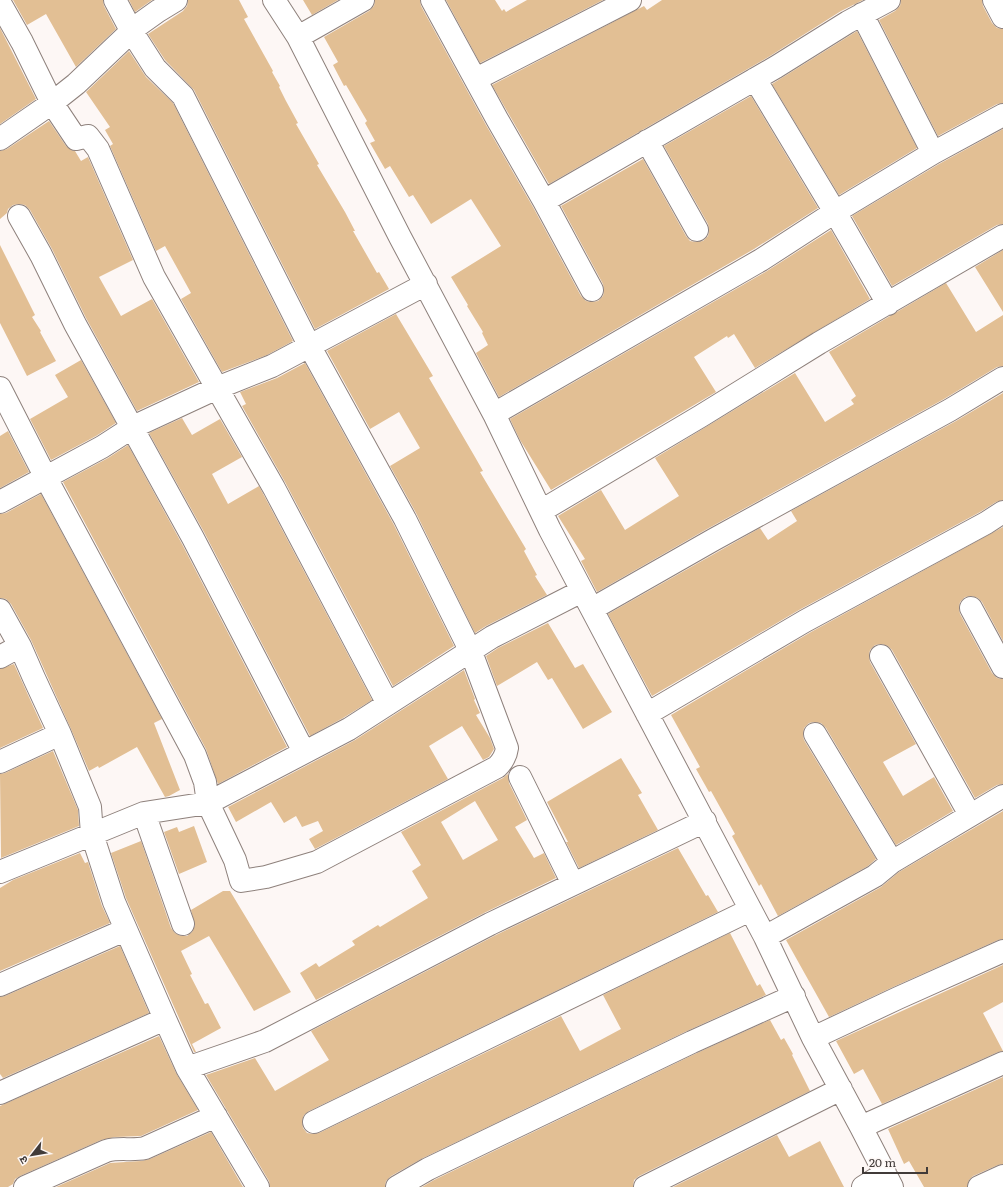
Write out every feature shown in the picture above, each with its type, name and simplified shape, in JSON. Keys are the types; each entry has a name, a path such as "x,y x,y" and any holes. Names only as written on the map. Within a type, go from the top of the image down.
{"street":[{"path":"0,388 46,478 195,755 205,782 208,803 235,860 241,881 266,877 316,862 498,767 506,756 507,748 470,652 405,519 309,345 183,96 155,68 132,32 115,0"},
{"path":"0,139 52,103 76,84 137,26 176,0"},
{"path":"274,0 298,37 400,237 494,414 541,511 587,600 765,937 813,1038 889,1180 863,1187"},
{"path":"298,37 363,0"},
{"path":"432,0 592,290"},
{"path":"476,79 630,0"},
{"path":"544,201 755,79 848,22 889,0"},
{"path":"994,0 1003,17"},
{"path":"0,3 22,42 52,103 76,138 88,136 98,149 154,277 274,488 388,704"},
{"path":"862,14 934,153"},
{"path":"755,79 888,304"},
{"path":"494,414 761,260 835,212 934,153 1003,115"},
{"path":"647,141 697,230"},
{"path":"19,216 41,255 75,324 193,538 304,752"},
{"path":"541,511 955,263 1003,236"},
{"path":"0,502 102,447 133,428 217,388 272,366 426,284"},
{"path":"0,872 144,813 208,803 349,729 492,638 587,600 713,540 950,410 1003,378"},
{"path":"647,714 805,622 986,523 1003,512"},
{"path":"971,608 1003,667"},
{"path":"0,610 20,646 60,734 90,807 92,834 114,902 125,930 187,1068 258,1187"},
{"path":"0,657 20,646"},
{"path":"880,656 970,815"},
{"path":"0,762 60,734"},
{"path":"815,734 892,862"},
{"path":"520,777 573,884"},
{"path":"765,937 875,876 892,862 1003,796"},
{"path":"144,813 183,924"},
{"path":"187,1068 265,1041 490,924 704,821"},
{"path":"314,1122 750,910"},
{"path":"0,985 125,930"},
{"path":"813,1038 1003,951"},
{"path":"397,1187 428,1169 692,1042 794,996"},
{"path":"0,1093 165,1019"},
{"path":"861,1127 1003,1063"},
{"path":"646,1187 841,1089"},
{"path":"25,1187 106,1151 118,1148 134,1150 144,1148 216,1116"},
{"path":"979,1187 1003,1176"}],"building":[{"path":"13,0 103,0 104,6 116,29 76,67 46,14 27,25"},
{"path":"129,0 152,0 135,12"},
{"path":"188,0 239,0 248,17 244,19 273,71 272,72 280,86 279,87 298,123 296,124 319,164 317,165 345,212 355,231 353,231 377,273 379,272 389,289 315,329 194,90 165,60 148,34 183,11 187,6"},
{"path":"303,0 338,0 312,15"},
{"path":"375,0 420,0 421,6 486,125 533,207 581,296 586,301 598,301 603,296 603,284 561,206 643,159 686,236 690,241 703,241 708,236 708,224 664,146 751,96 818,208 754,249 499,397 476,353 488,345 482,333 483,332 451,277 501,246 471,199 431,224 413,195 409,197 390,166 385,169 370,143 375,141 365,123 367,121 346,85 344,86 333,65 338,62 324,37 369,11 374,6"},
{"path":"446,0 495,0 502,11 504,9 506,12 527,0 603,0 480,63"},
{"path":"662,0 863,0 841,11 770,56 549,184 492,85 644,6 647,10"},
{"path":"901,0 982,0 983,6 992,23 997,28 1003,29 1003,103 997,104 938,136 879,20 895,11 900,6"},
{"path":"0,28 36,99 0,124"},
{"path":"857,31 917,148 839,195 772,84"},
{"path":"129,51 146,77 173,103 293,341 267,355 222,372 181,299 191,293 165,246 156,251 110,146 113,144 105,130 110,127 86,92"},
{"path":"49,121 66,146 75,151 81,161 88,157 133,260 99,277 121,316 152,299 199,382 137,411 86,318 52,249 30,210 25,205 13,205 0,219 0,151 7,149"},
{"path":"1003,129 1003,224 997,225 892,286 852,216 939,164"},
{"path":"831,230 870,299 755,368 734,334 728,338 727,336 694,357 716,392 551,490 520,440 510,419 767,271"},
{"path":"0,245 35,315 32,317 56,361 27,376 0,323"},
{"path":"1003,250 1003,312 975,267"},
{"path":"946,283 976,332 1003,315 1003,366 997,367 944,399 707,529 597,592 581,561 585,559 558,516 601,490 625,530 679,496 655,458 795,373 825,422 854,404 851,400 856,396 829,352"},
{"path":"396,314 433,376 429,378 483,471 480,472 526,549 524,551 537,575 535,576 547,595 475,633 416,513 390,466 420,448 399,412 370,429 327,351"},
{"path":"81,360 116,423 96,436 51,460 30,419 68,397 55,375"},
{"path":"305,363 394,525 454,646 393,686 285,482 242,406 246,404 240,392 277,378"},
{"path":"1003,393 1003,500 996,502 799,610 652,696 608,614 760,528 768,540 797,521 791,511 956,421"},
{"path":"182,418 192,435 220,419 242,457 212,474 228,504 259,486 372,700 310,736 204,532 149,433"},
{"path":"8,431 29,472 0,488 0,436"},
{"path":"128,445 182,544 287,747 218,784 206,749 63,482 108,458"},
{"path":"41,494 162,719 154,723 180,790 169,796 165,797 137,747 99,768 98,766 89,771 31,640 11,604 6,599 0,598 0,514 6,513"},
{"path":"1003,527 1003,641 982,602 978,598 972,596 965,597 960,602 959,608 960,614 992,673 997,678 1003,679 1003,784 997,785 975,798 892,650 888,646 882,644 875,645 870,650 870,662 916,744 883,762 903,796 934,777 953,811 896,845 826,728 821,723 809,723 804,728 804,740 876,859 868,866 778,916 761,884 759,886 732,836 735,834 711,791 709,792 696,769 700,767 671,715 811,632"},
{"path":"548,623 575,668 583,664 612,712 583,729 552,678 548,680 537,662 497,686 486,656 498,648"},
{"path":"14,664 43,728 0,748 0,669"},
{"path":"464,670 480,713 476,715 490,738 494,749 489,757 483,760 462,726 429,746 448,779 315,849 309,839 323,831 318,821 302,827 296,816 284,823 271,802 236,822 228,807 355,740"},
{"path":"53,751 78,810 79,826 1,858 0,774"},
{"path":"621,758 642,793 638,795 658,830 579,868 566,842 568,842 547,802"},
{"path":"508,774 509,783 527,820 515,827 534,858 544,853 556,878 484,913 316,1000 300,973 316,963 319,967 355,945 352,941 378,925 380,927 428,898 412,871 421,865 401,832","holes":["475,801 498,840 463,860 441,822"]},
{"path":"1003,811 1003,939 829,1017 786,940 881,887 899,872"},
{"path":"194,826 207,862 179,874 164,832 177,827 179,832"},
{"path":"141,841 171,928 175,933 181,936 187,936 192,932 195,926 191,910 223,891 230,891 291,992 254,1011 209,936 181,951 192,974 190,975 205,1004 208,1003 221,1028 192,1044 196,1052 194,1052 126,898 111,853"},
{"path":"678,848 706,896 708,895 718,912 309,1111 304,1115 302,1121 303,1128 307,1133 319,1133 561,1016 580,1051 621,1029 603,995 730,933 757,986 760,984 766,995 687,1031 423,1158 391,1176 386,1181 385,1187 270,1187 269,1181 206,1075 255,1058 275,1091 329,1060 311,1031 496,935"},
{"path":"80,853 85,863 88,862 102,906 110,923 0,971 0,888 13,880"},
{"path":"120,946 149,1013 3,1078 0,1074 0,997"},
{"path":"1003,965 1003,1002 983,1013 1003,1051 882,1104 863,1069 854,1074 836,1041"},
{"path":"770,1020 781,1040 784,1038 810,1091 639,1176 634,1180 633,1187 422,1187 697,1053"},
{"path":"159,1036 176,1073 198,1110 141,1136 115,1137 101,1140 20,1176 8,1187 0,1187 0,1106"},
{"path":"1003,1077 1003,1164 973,1176 969,1180 967,1187 924,1187 909,1161 904,1164 888,1129"},
{"path":"211,1132 243,1187 56,1187 110,1163 150,1159"},
{"path":"777,1135 789,1157 820,1141 844,1187 673,1187"}]}
